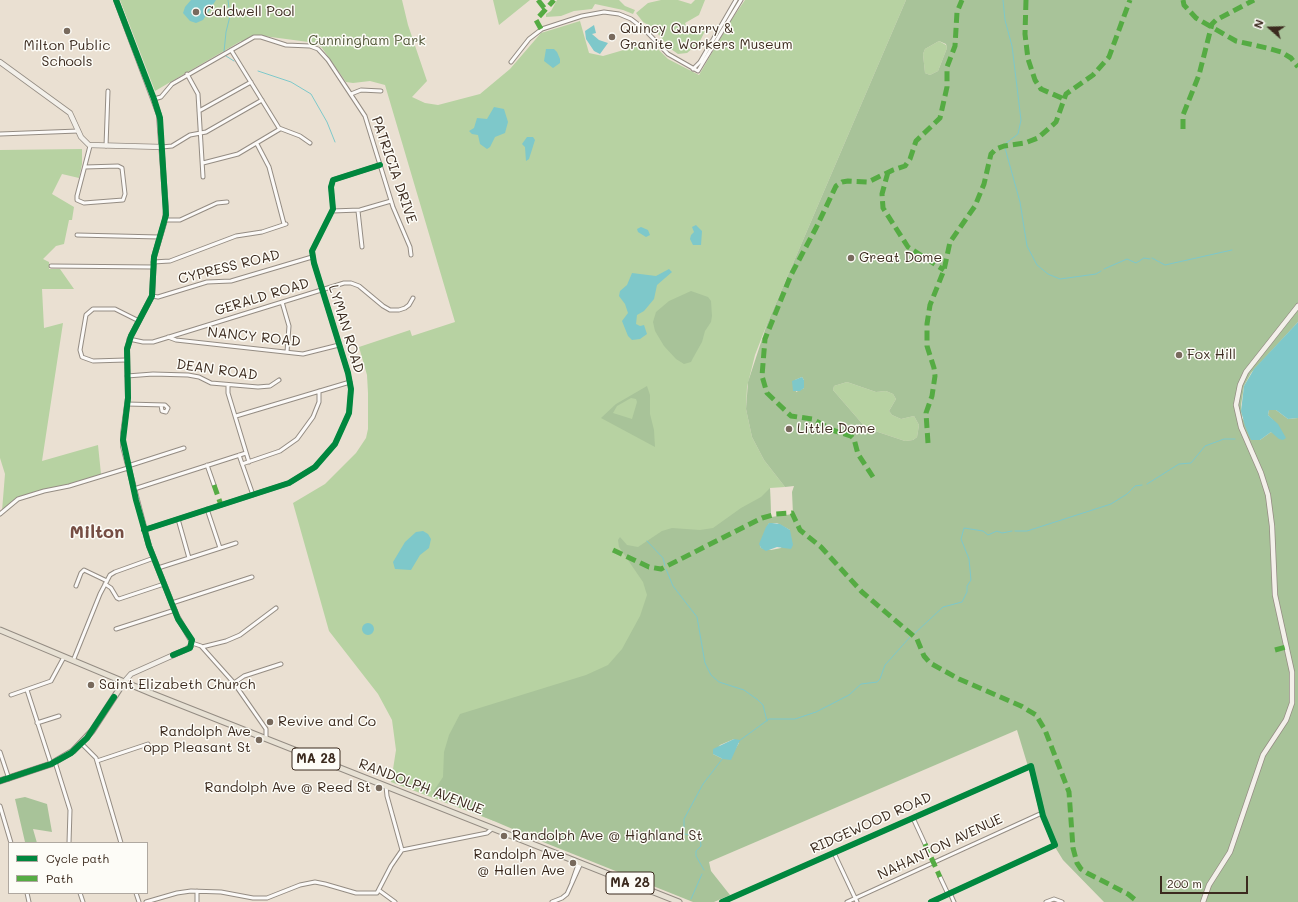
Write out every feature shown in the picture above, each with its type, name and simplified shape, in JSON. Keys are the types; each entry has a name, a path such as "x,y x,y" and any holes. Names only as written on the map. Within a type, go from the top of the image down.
{"main road":[{"name":"RANDOLPH AVENUE","path":"0,630 266,739 679,902"},
{"path":"0,781 53,763 82,744 98,723 124,682"}],"street":[{"path":"116,0 159,115 165,220 153,265 152,296 129,339 126,360 127,404 123,440 128,467 144,530 174,610 192,643 202,647 234,683 266,730 266,739"},
{"path":"693,69 699,63 736,0"},
{"path":"511,62 530,39 542,29 582,16 604,12 621,15 634,21 668,54 697,71 700,69 741,0"},
{"name":"PATRICIA DRIVE","path":"154,99 161,97 170,86 188,74 256,36 286,45 314,48 325,56 365,116 391,201 410,247 411,255"},
{"path":"231,50 280,129 298,135 310,143"},
{"path":"0,63 69,112 74,118 78,131 84,141 90,146 172,146 188,136 206,132 262,100"},
{"path":"188,74 198,93 203,177"},
{"path":"199,111 251,82"},
{"path":"351,94 361,90 381,91"},
{"path":"106,146 108,91"},
{"path":"203,163 234,155 257,144 280,129"},
{"path":"0,134 78,131"},
{"path":"51,266 153,265 170,261 236,236 262,232 285,224 268,164 257,144"},
{"path":"85,167 121,167 124,171 125,197 123,200 118,202 82,203 77,200 90,146"},
{"path":"312,257 313,247 332,211 333,203 331,185 334,179 380,165"},
{"path":"332,211 358,211 391,201"},
{"path":"165,220 180,220 217,203 227,202"},
{"path":"358,211 362,247"},
{"path":"77,235 160,237"},
{"name":"LYMAN ROAD","path":"144,530 252,495 298,478 312,469 329,452 341,434 349,413 352,395 350,382 312,257"},
{"name":"CYPRESS ROAD","path":"152,296 158,297 207,282 231,280 312,257"},
{"name":"GERALD ROAD","path":"129,339 147,342 168,337 344,283 355,284 383,306 394,310 407,307 413,298"},
{"path":"282,302 289,326 287,352"},
{"path":"1203,902 1209,885 1225,862 1231,848 1262,755 1286,720 1292,703 1292,672 1275,595 1272,526 1268,495 1259,467 1240,427 1236,405 1240,385 1246,372 1298,306"},
{"path":"126,360 93,361 82,357 80,350 86,315 93,309 115,309 139,321"},
{"name":"NANCY ROAD","path":"168,337 176,340 308,354 339,345"},
{"name":"DEAN ROAD","path":"127,376 150,374 191,376 199,377 209,383 264,387 279,380"},
{"path":"236,416 350,382"},
{"path":"228,385 228,393 249,462"},
{"path":"242,464 280,451 300,436 309,425 315,414 319,391"},
{"path":"127,404 161,405"},
{"path":"0,514 18,499 42,491 73,485 184,448"},
{"path":"134,489 246,453"},
{"path":"239,455 252,495"},
{"path":"208,465 214,485"},
{"path":"208,509 220,548"},
{"path":"178,519 189,558"},
{"path":"158,568 236,543"},
{"path":"73,661 106,582 115,572 154,558"},
{"path":"76,586 83,570 106,582 119,599 164,584"},
{"path":"172,603 252,577"},
{"path":"202,647 228,641 240,635 276,608"},
{"path":"116,629 174,610"},
{"path":"124,682 133,673 191,647 192,643"},
{"path":"11,695 51,681 64,657"},
{"path":"234,683 244,676 282,664"},
{"path":"27,690 37,723 70,810 69,842"},
{"path":"37,723 59,716"},
{"path":"82,744 94,755 97,761 121,842"},
{"path":"97,761 148,744"},
{"path":"0,752 9,778"},
{"name":"RIDGEWOOD ROAD","path":"722,902 1031,766 1042,813"},
{"path":"386,786 387,796 402,850"},
{"path":"0,806 11,842"},
{"path":"931,902 1055,845 1042,813"},
{"name":"NAHANTON AVENUE","path":"847,902 856,900 1042,813"},
{"path":"913,818 925,844"},
{"path":"380,891 391,866 402,850 487,833 493,828"},
{"path":"834,853 856,900"},
{"path":"552,902 565,895 580,862"},
{"path":"940,878 954,902"},
{"path":"146,902 180,892 197,891 227,892 258,900 312,882 325,884 356,893 380,891 395,902"},
{"path":"197,891 197,902"},
{"path":"1046,902 1054,899 1062,902"}],"green space":[{"name":"Cunningham Park","path":"120,0 402,0 408,25 427,81 412,97 425,103 438,105 480,94 510,69 541,33 580,21 589,53 603,56 651,42 668,59 699,75 730,22 745,0 906,0 755,355 747,387 746,409 752,437 764,460 785,487 770,488 771,517 494,821 391,782 396,750 392,720 378,694 329,631 293,503 325,484 356,453 366,438 368,429 367,375 359,347 410,330 412,336 455,322 385,85 370,81 353,83 346,82 322,48 316,43 256,35 242,42 241,41 155,91"},
{"path":"493,0 530,0 499,25"},
{"path":"557,0 619,0 625,6 635,10 633,14 623,10 595,4 592,9 574,11 561,16 546,17 546,14 551,11"},
{"path":"661,0 678,0 691,4 695,0 705,0 699,15 685,23 687,28 696,27 705,31 699,43 687,53 678,54 671,49 652,27 643,22 636,13 648,3"},
{"path":"906,0 1298,0 1298,322 1251,373 1244,386 1241,405 1242,418 1260,440 1271,432 1274,433 1273,420 1268,415 1269,410 1276,410 1288,419 1298,418 1298,902 1104,902 1063,860 1050,839 1017,730 709,862 711,871 730,895 714,902 693,902 543,842 433,795 433,792 443,777 444,752 449,735 460,714 586,675 608,665 622,649 640,616 647,595 643,582 619,547 618,540 620,537 627,545 638,547 662,531 672,528 700,530 713,528 741,508 761,497 770,488 771,517 793,514 792,492 794,486 785,487 764,460 752,437 746,409 748,382 767,324","holes":["939,41 946,44 947,48 938,71 930,75 925,73 923,54 925,49","802,377 804,380 804,388 796,392 795,380","847,382 876,392 886,391 893,394 896,399 889,411 892,415 901,419 914,416 919,425 917,437 913,440 905,441 866,428 833,390 834,386","769,523 777,523 790,530 781,548 771,550 761,548 760,546","734,739 739,743 734,751 723,759 713,754 720,745"]},
{"path":"939,41 946,45 947,48 938,71 930,75 925,73 923,54 925,49"},
{"path":"82,149 82,164 79,178 62,174 52,194 74,207 72,220 69,220 64,244 56,246 43,259 49,262 49,269 60,269 74,289 42,289 44,328 63,323 42,461 98,445 101,474 72,484 17,497 2,511 5,474 0,458 0,150"},
{"path":"691,291 708,297 711,301 712,316 711,322 705,331 702,342 691,362 684,364 676,359 664,346 655,331 653,322 656,312 669,301"},
{"path":"847,382 876,392 886,391 893,394 896,399 889,411 892,415 901,419 914,416 919,425 917,437 913,440 905,441 866,428 833,390 834,386"},
{"path":"647,386 650,395 650,414 654,430 655,447 601,418 616,404","holes":["631,398 636,399 637,402 632,419 613,413 617,406"]},
{"path":"25,797 47,804 52,832 33,829 37,842 25,842 15,799"}],"water":[{"name":"Caldwell Pool","path":"191,0 216,0 203,20 196,23 190,21 183,13 185,7"},
{"path":"594,25 596,33 592,34 599,40 608,43 600,54 594,51 586,39 585,31"},
{"path":"546,49 554,49 560,59 560,63 553,68 544,61"},
{"path":"494,107 504,109 508,122 505,133 495,137 490,147 487,149 480,144 478,135 472,134 469,131 474,128 477,118 487,119"},
{"path":"527,137 533,137 535,140 529,159 526,161 525,147 522,144"},
{"path":"696,225 702,231 701,245 693,245 690,239 694,232 692,227"},
{"path":"641,227 648,230 650,235 646,237 638,232 637,229"},
{"path":"669,269 672,272 657,285 654,299 644,311 637,315 636,324 640,326 644,325 647,334 640,339 632,340 628,336 622,321 628,313 625,304 619,296 620,291 627,285 632,273 656,276"},
{"path":"1298,322 1298,418 1288,419 1276,410 1269,410 1268,415 1278,424 1286,438 1283,440 1279,439 1271,432 1260,440 1251,440 1241,411 1244,386 1254,369"},
{"path":"802,377 804,380 804,388 800,391 793,391 792,381"},
{"path":"769,523 780,524 790,530 793,545 791,549 777,547 766,551 761,548 759,544"},
{"path":"423,531 428,534 431,539 429,548 420,555 411,570 395,569 393,562 405,542 416,532"},
{"path":"368,623 372,625 374,629 372,633 368,635 364,633 362,629 364,625"},
{"path":"734,739 740,740 731,760 723,759 713,754 713,749"}],"waterway":[{"path":"224,52 226,32 230,16 228,0"},
{"path":"1003,0 1005,20 1012,46 1021,120 1018,134 1005,144 1005,148 1020,202 1027,246 1037,265 1048,274 1060,279 1096,274 1101,271"},
{"path":"226,56 234,61"},
{"path":"258,71 291,82 311,94 327,122 335,142"},
{"path":"1152,258 1165,265 1232,250"},
{"path":"1104,269 1127,259 1136,263 1144,258 1150,259"},
{"path":"1147,484 1179,464 1191,463 1205,446 1224,439 1235,439"},
{"path":"1015,531 1027,531 1111,504 1127,494 1135,486 1142,485"},
{"path":"914,634 943,607 962,602 967,592 967,586 971,580 969,559 961,539 964,528 983,531 988,535 997,531 1002,533 1012,531"},
{"path":"647,541 663,558 665,566"},
{"path":"666,569 673,586 697,617 705,663 711,675 719,682 744,690 758,700 763,705 767,721"},
{"path":"739,741 769,719 795,719 816,712 849,695 861,684 877,682 880,679 885,665 910,637"},
{"path":"704,870 696,856 696,851 701,846 700,836 684,834 684,819 703,784 723,758"},
{"path":"691,899 702,874"}],"marked path":[{"path":"538,0 545,9"},
{"path":"541,29 536,20 554,0"},
{"path":"873,477 858,454 854,439 851,436 835,431 812,419 791,416 767,393 762,376 765,339 791,275 836,186 842,182 848,181 868,182 905,166 910,159 916,141 940,118 947,87 947,67 955,46 957,12 962,0"},
{"path":"1026,0 1025,34 1028,59 1035,80 1041,89 1064,99"},
{"path":"928,443 926,413 932,396 935,376 927,346 927,324 930,305 944,270 950,242 975,206 984,184 991,154 996,149 1004,146 1025,143 1038,138 1056,122 1066,94 1093,75 1109,57 1130,0"},
{"path":"1183,0 1184,5 1196,18 1236,41 1281,52 1291,58 1298,67"},
{"path":"1183,129 1183,115 1199,75 1212,24 1216,20 1254,0"},
{"path":"888,172 882,194 883,208 908,247 944,270"},
{"path":"214,485 221,505"},
{"path":"613,550 649,567 661,569 762,518 776,514 792,513 800,530 821,547 862,592 917,639 924,656 930,663 959,679 1021,706 1036,715 1045,730 1069,792 1073,848 1077,863 1081,869 1087,873 1128,894 1138,902"},
{"path":"1275,650 1286,647"},
{"path":"925,844 940,877"}],"cycle path":[{"path":"116,0 160,118 166,215 154,257 152,296 131,336 127,349 128,398 123,440 136,500 149,546 178,619 192,640 190,648 173,655"},
{"path":"144,530 289,483 315,467 335,444 349,413 351,389 348,373 314,263 312,251 333,209 331,187 333,180 380,165"},
{"path":"0,781 51,764 71,753 87,738 114,697"},
{"path":"722,902 1031,766 1043,816 1055,845 931,902"}],"place":[{"name":"Caldwell Pool","path":"196,12"},
{"name":"Milton Public Schools","path":"67,31"},
{"name":"Quincy Quarry & Granite Workers Museum","path":"612,37"},
{"name":"Great Dome","path":"851,258"},
{"name":"Fox Hill","path":"1179,355"},
{"name":"Little Dome","path":"789,429"},
{"name":"Saint Elizabeth Church","path":"91,685"},
{"name":"Revive and Co","path":"270,722"},
{"name":"Randolph Ave opp Pleasant St","path":"259,740"},
{"name":"Randolph Ave @ Reed St","path":"379,788"},
{"name":"Randolph Ave @ Highland St","path":"504,836"},
{"name":"Randolph Ave @ Hallen Ave","path":"573,863"}],"district":[{"name":"Milton","path":"97,532"}]}
